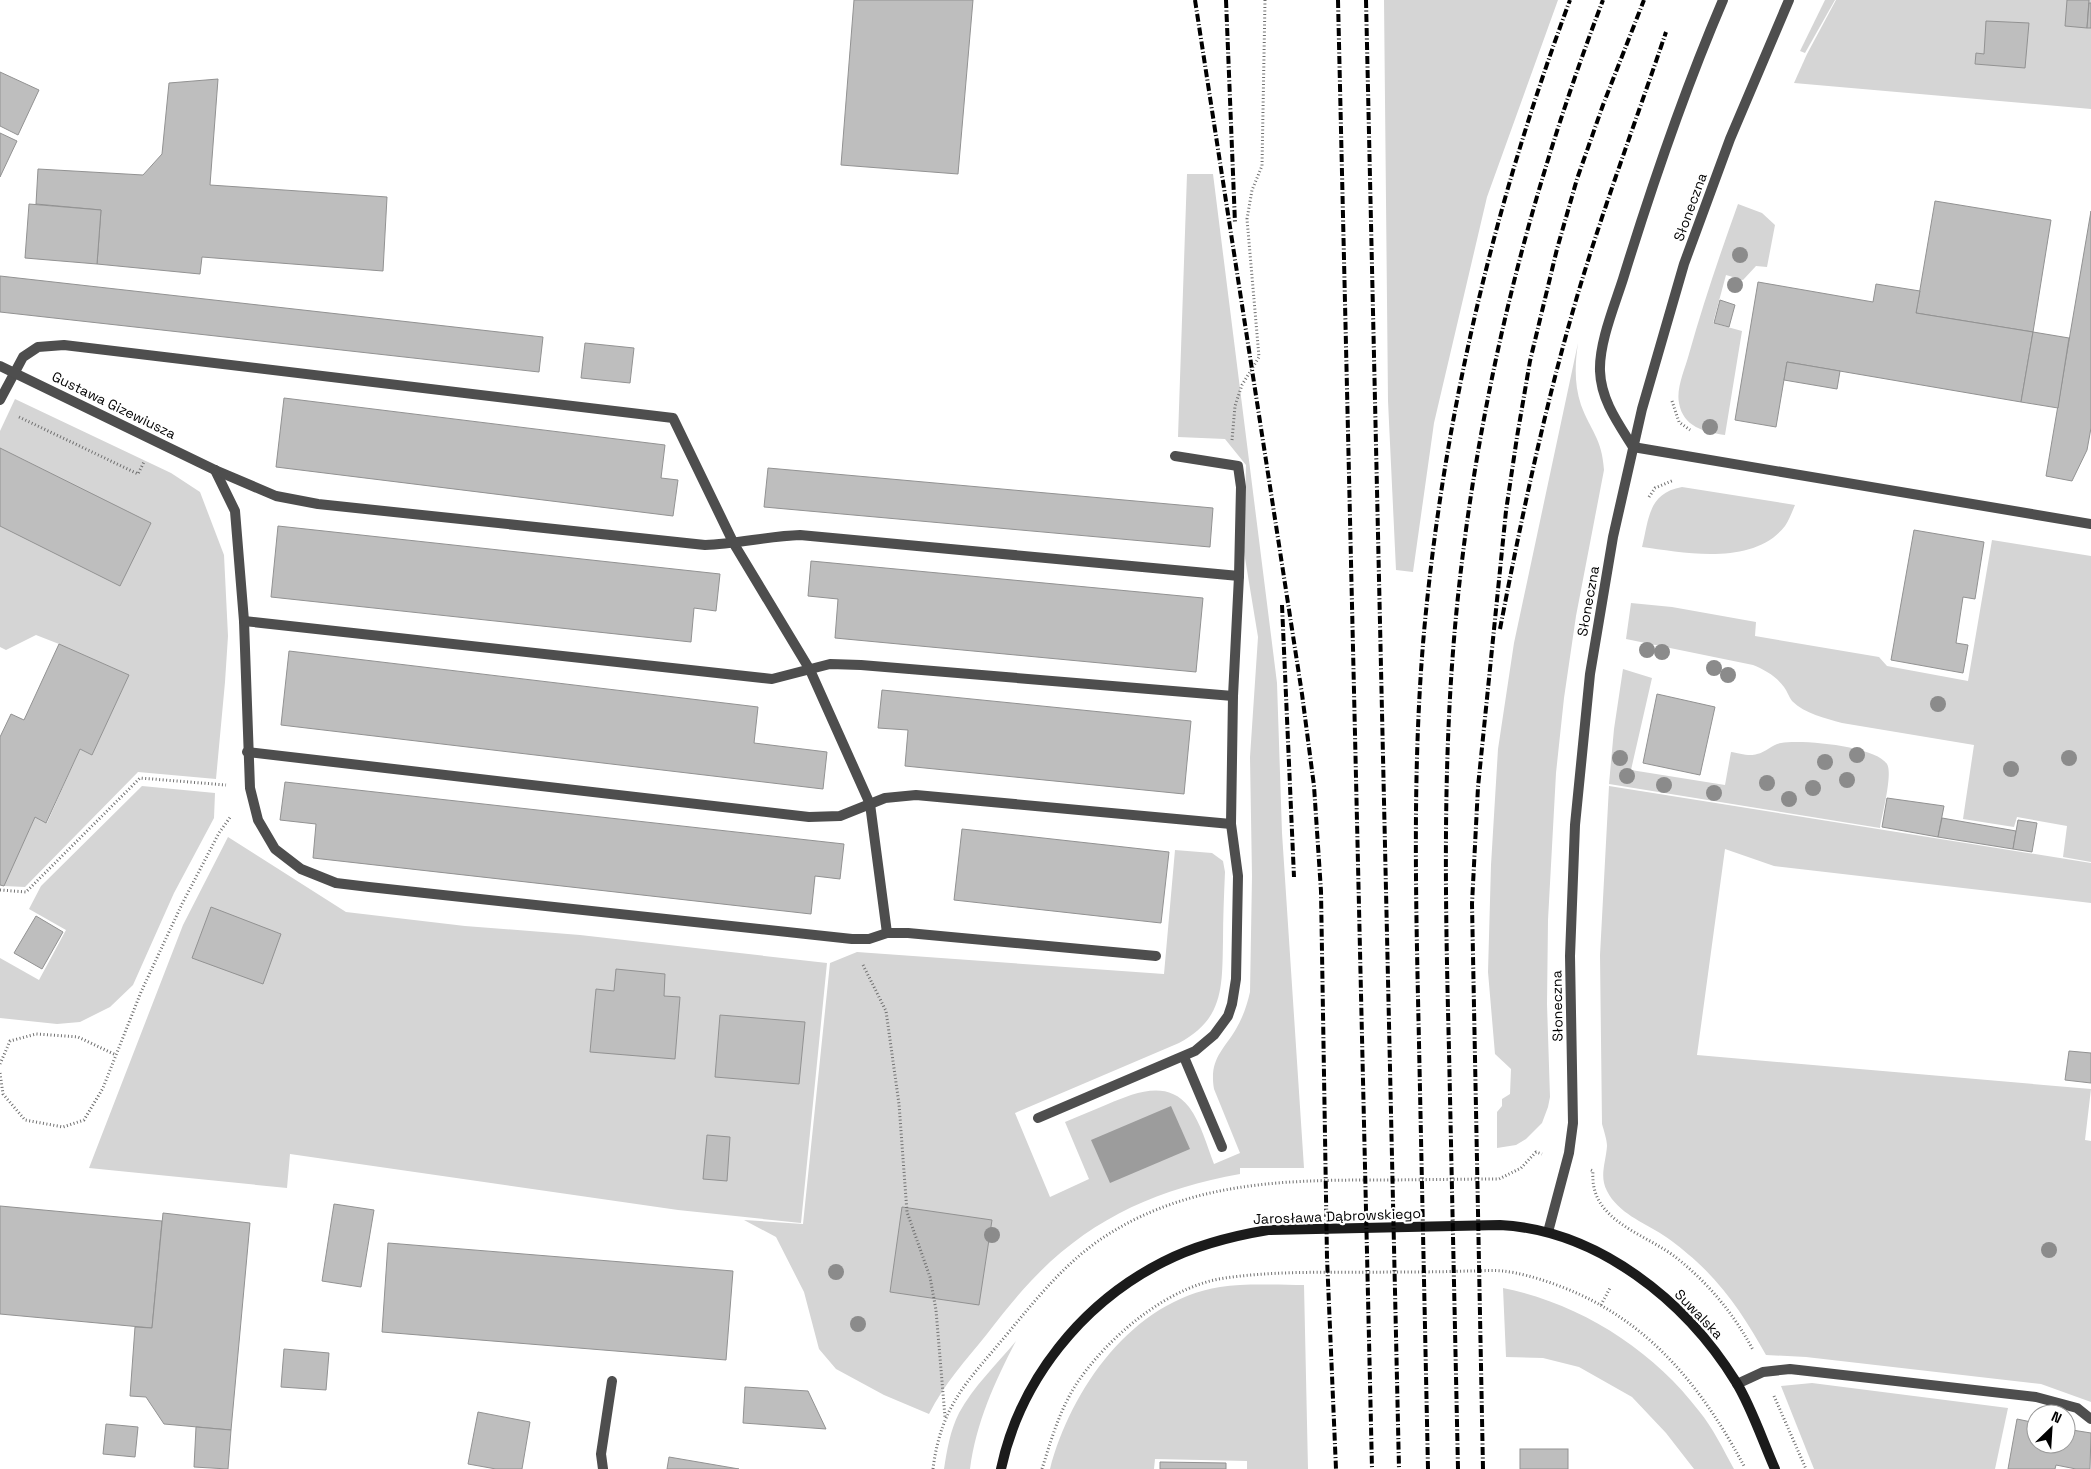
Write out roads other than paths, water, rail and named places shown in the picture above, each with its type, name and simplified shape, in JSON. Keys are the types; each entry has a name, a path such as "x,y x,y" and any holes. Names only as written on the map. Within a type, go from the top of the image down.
{"street":[{"path":"1722,0 1702,48 1651,192 1626,268 1602,354 1600,370 1604,395 1613,415 1632,447 2091,524"},
{"name":"Słoneczna","path":"1548,1232 1566,1164 1573,1123 1570,956 1572,892 1579,777 1588,690 1602,597 1632,447 1675,294 1710,189 1748,94 1789,0"},
{"path":"0,400 13,372 23,357 38,347 64,345 673,418 734,544 810,670 870,804 887,933"},
{"name":"Gustawa Gizewiusza","path":"0,366 215,470 276,496 318,504 705,545 734,544 772,536 800,536 1239,576"},
{"path":"1038,1118 1184,1057 1205,1044 1228,1016 1235,993 1238,876 1231,824 1233,696 1241,487 1238,466 1175,456"},
{"path":"215,470 235,511 244,621 247,752 250,788 258,820 275,849 301,869 336,882 852,939 869,939 887,933 908,933 1156,956"},
{"path":"244,621 772,679 830,664 861,664 1233,696"},
{"path":"247,752 809,817 840,816 885,798 916,795 1231,824"},
{"path":"1184,1057 1222,1147"},
{"name":"Jarosława Dąbrowskiego","path":"1001,1469 1016,1420 1032,1387 1052,1356 1075,1328 1102,1302 1131,1280 1163,1261 1197,1247 1232,1236 1268,1230 1500,1225 1524,1226 1548,1232"},
{"name":"Suwalska","path":"1548,1232 1601,1255 1623,1267 1657,1291 1687,1318 1714,1350 1737,1384 1775,1469"},
{"path":"1737,1384 1763,1372 1790,1369 2036,1397 2077,1408 2091,1419"},
{"path":"603,1469 601,1454 612,1381"}],"railway":[{"path":"1195,0 1302,694 1314,786 1321,891 1327,1258 1336,1469"},
{"path":"1226,0 1235,223"},
{"path":"1338,0 1372,1469"},
{"path":"1366,0 1399,1469"},
{"path":"1428,1469 1416,889 1416,786 1424,632 1445,470 1459,390 1476,311 1518,154 1570,0"},
{"path":"1458,1469 1446,818 1450,703 1459,587 1481,437 1495,362 1512,289 1553,143 1603,0"},
{"path":"1483,1469 1472,904 1478,787 1506,511 1530,361 1557,249 1577,179 1603,105 1644,0"},
{"path":"1500,629 1535,458 1567,332 1599,225 1666,32"},
{"path":"1282,605 1294,877"}]}
